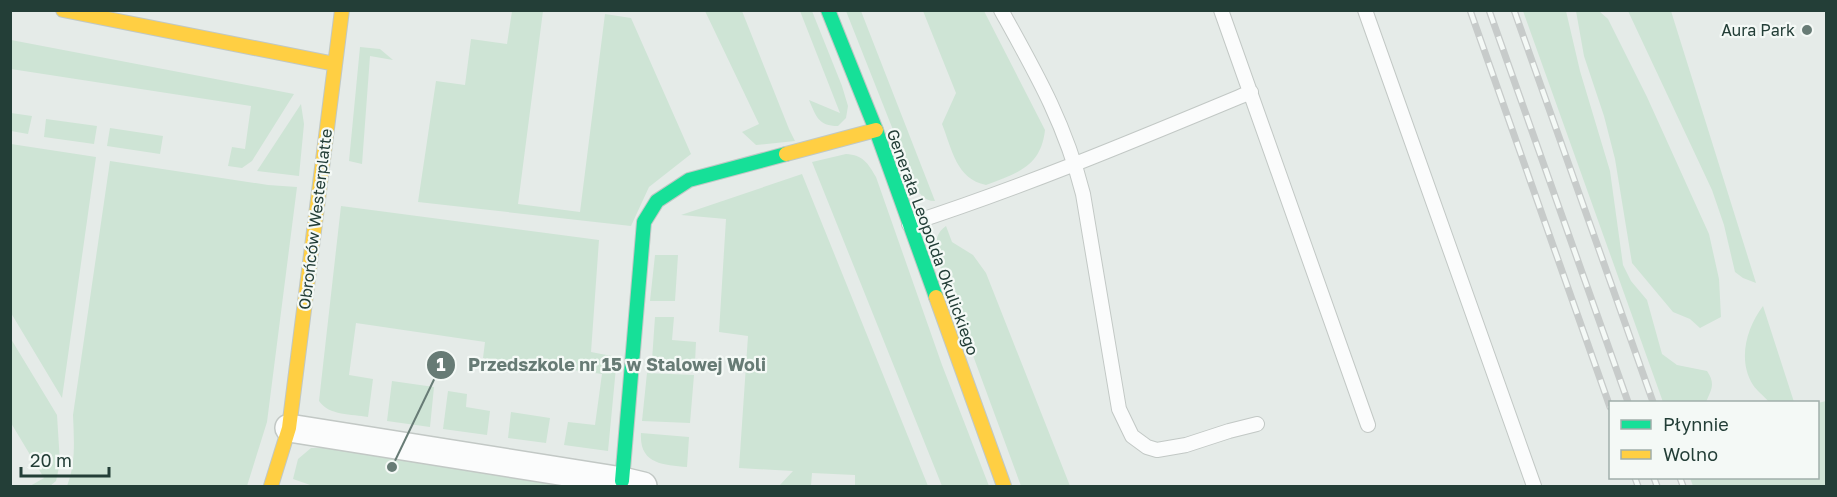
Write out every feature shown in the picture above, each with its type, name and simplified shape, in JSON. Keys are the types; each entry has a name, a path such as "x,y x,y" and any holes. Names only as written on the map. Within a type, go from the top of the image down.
{"street":[{"path":"63,10 335,64"},
{"name":"Obrońców Westerplatte","path":"271,486 289,428 342,10"},
{"name":"Generała Leopolda Okulickiego","path":"828,10 876,130 1004,486"},
{"path":"289,428 632,484 644,222 657,201 689,180 876,130"}],"lane":[{"path":"1000,10 1049,98 1076,165 1083,194 1119,409 1131,436 1147,447 1167,449 1257,424"},
{"path":"1221,10 1368,425"},
{"path":"1365,10 1534,486"},
{"path":"909,224 963,207 1076,165 1251,92"}],"green space":[{"path":"512,11 543,11 518,204 580,212 605,14 631,18 691,154 649,187 631,226 418,202 436,81 465,85 471,39 507,44"},
{"path":"705,11 742,11 795,141 756,145 742,132 759,124"},
{"path":"800,11 812,11 842,86 848,106 846,118 838,126 822,122 809,100 840,113"},
{"path":"846,11 861,11 935,201 924,198 914,183"},
{"path":"923,11 984,11 1045,130 1038,153 1026,167 986,185 976,182 962,170 952,153 942,124 956,93"},
{"path":"1523,11 1566,11 1580,71 1610,171 1623,265 1631,281 1647,300 1662,354 1677,365 1707,371 1710,376 1711,390 1706,401 1663,401"},
{"path":"1576,11 1599,11 1608,19 1647,97 1709,234 1719,279 1721,317 1700,328 1690,319 1673,312 1632,263 1615,159 1604,116 1584,56"},
{"path":"1628,11 1671,11 1756,283 1735,272 1724,225 1712,190"},
{"path":"11,40 294,94 252,161 242,168 228,166 232,147 245,149 251,106 11,69"},
{"path":"360,47 380,49 393,60 370,56 362,164 349,161"},
{"path":"301,104 304,124 299,176 257,171"},
{"path":"11,113 32,116 28,134 11,131"},
{"path":"46,119 97,126 94,144 44,137"},
{"path":"110,128 163,136 160,154 107,146"},
{"path":"11,144 96,157 62,398 11,313"},
{"path":"846,154 857,156 864,161 876,177 942,365 989,486 942,486 812,162"},
{"path":"110,161 268,185 297,187 267,422 247,486 67,486 73,460 73,415"},
{"path":"802,174 928,486 855,486 855,475 812,473 811,486 779,486 793,471 739,468 748,336 719,332 726,219 681,215"},
{"path":"341,206 599,240 591,352 617,357 608,451 564,445 568,422 595,425 602,374 483,358 485,342 356,323 349,375 373,379 368,417 341,414 323,406 319,401"},
{"path":"946,226 952,242 973,255 986,273 1070,486 1021,486 936,255 938,235"},
{"path":"655,255 678,255 675,301 650,301"},
{"path":"1763,306 1794,401 1768,401 1748,375 1746,344 1757,314"},
{"path":"655,317 674,317 672,340 696,342 695,363 652,360"},
{"path":"11,339 57,415 60,463 56,481 50,486 30,486 44,478 11,423"},
{"path":"647,373 694,375 690,423 642,421"},
{"path":"392,381 434,387 430,427 387,421"},
{"path":"448,391 467,394 466,407 490,411 487,435 443,429"},
{"path":"1826,401 1826,486 1693,486 1690,479 1819,479 1819,403"},
{"path":"511,412 550,418 546,443 508,438"},
{"path":"641,433 689,437 687,467 661,464 648,457 641,443"},
{"path":"311,448 326,448 604,486 313,486 293,479 298,459"}],"railway":[{"path":"1470,10 1609,404"},
{"path":"1489,10 1628,401"},
{"path":"1514,10 1653,401"},
{"path":"1635,479 1638,486"},
{"path":"1654,479 1657,486"},
{"path":"1680,479 1683,486"}],"traffic: fast":[{"path":"828,10 876,130 936,297"},
{"path":"622,481 644,222 657,201 689,180 786,154"}],"traffic: slow":[{"path":"63,10 335,64"},
{"path":"271,486 289,428 342,10"},
{"path":"786,154 876,130"},
{"path":"936,297 1004,486"}],"place":[{"name":"Aura Park","path":"1807,30"},
{"name":"Przedszkole nr 15 w Stalowej Woli","path":"392,467"}]}
